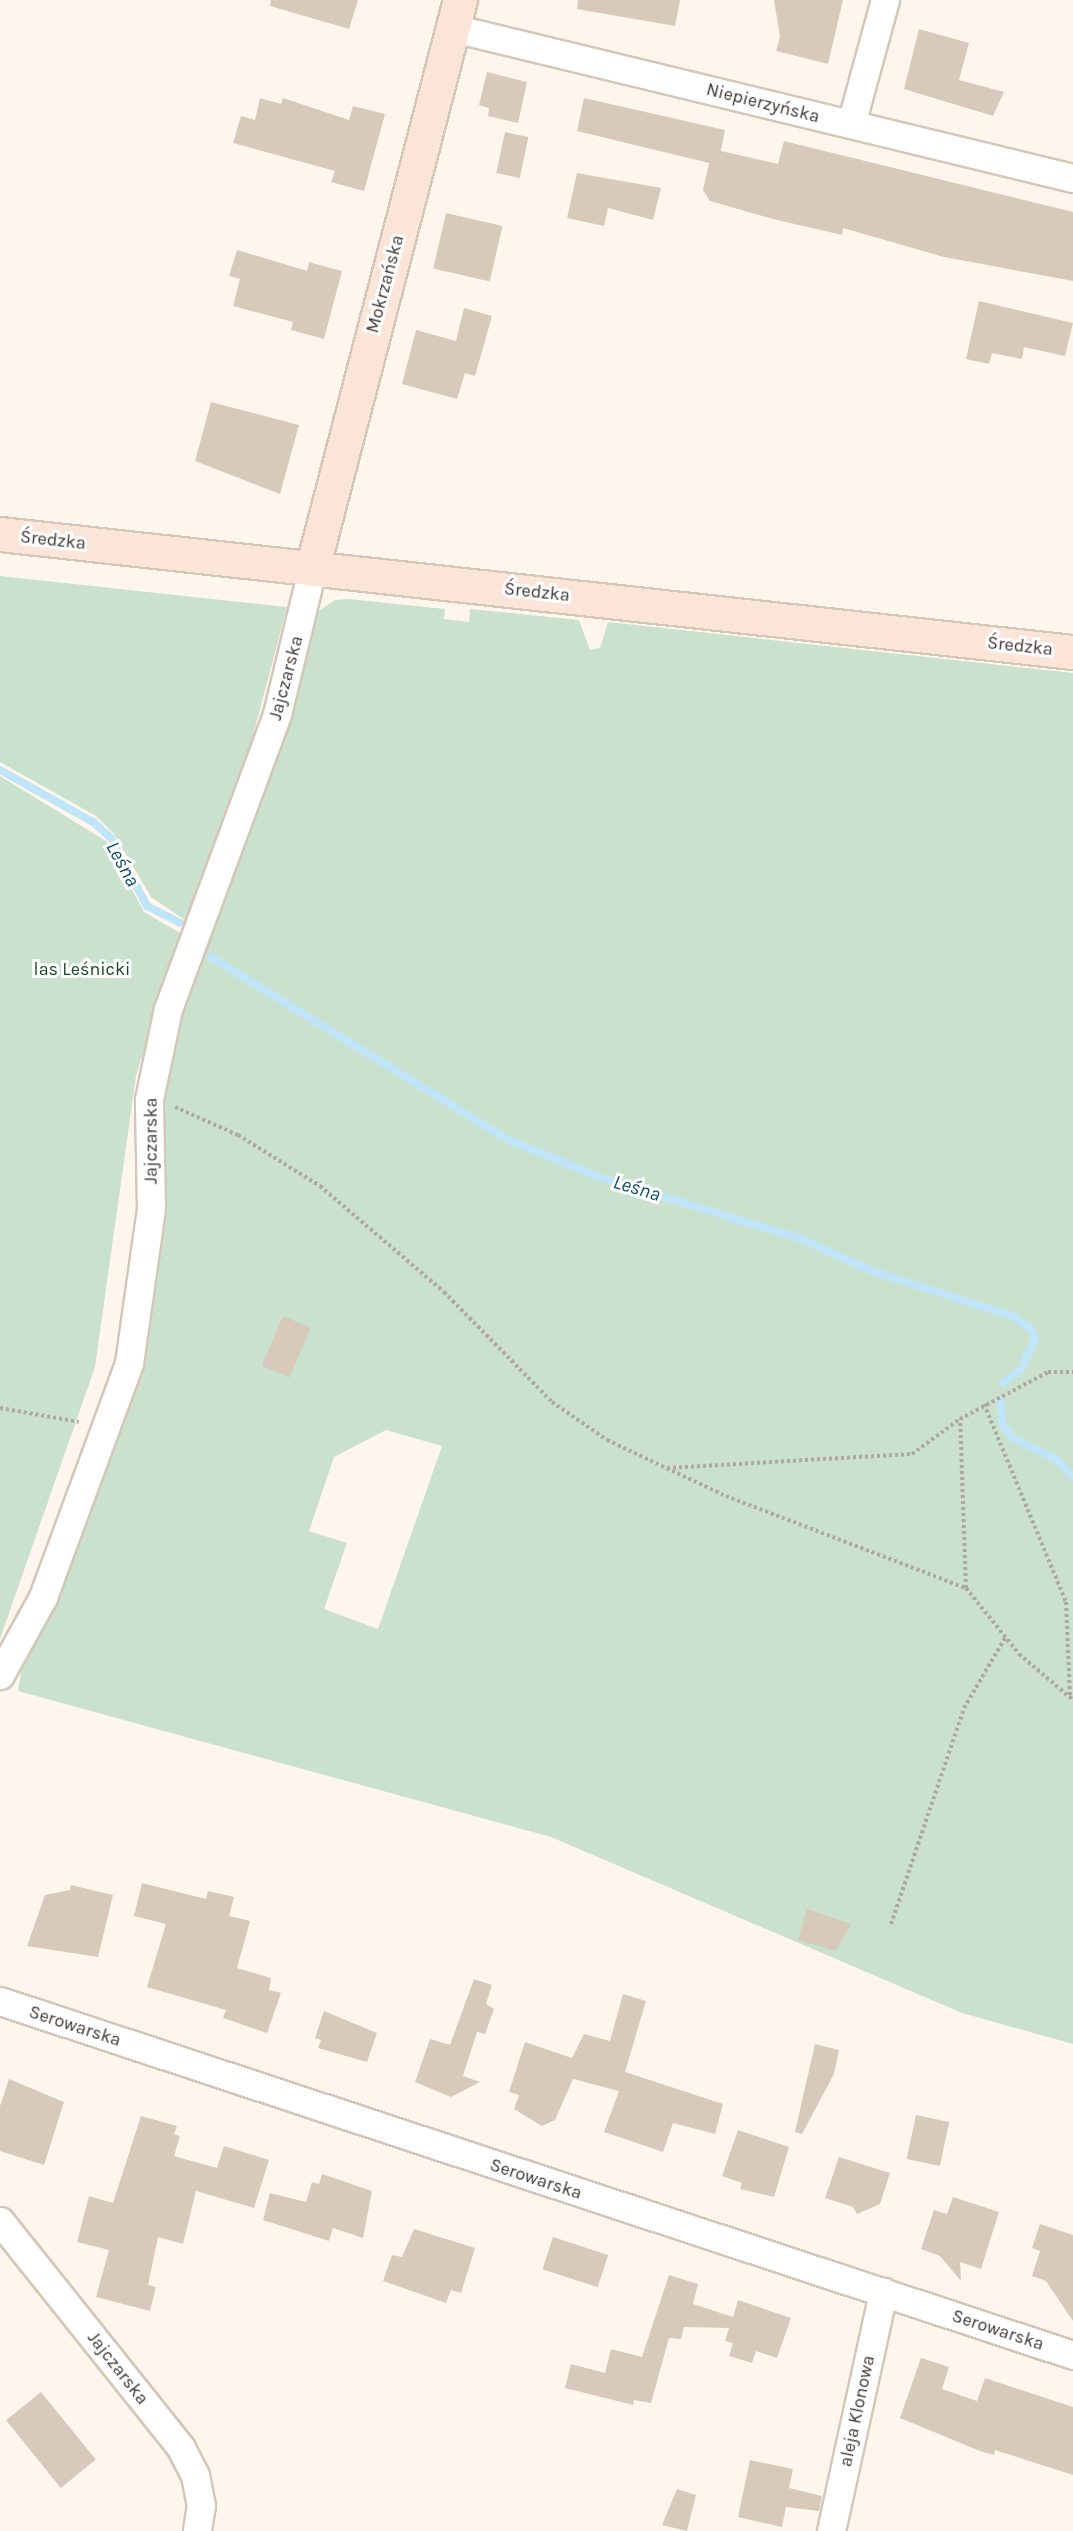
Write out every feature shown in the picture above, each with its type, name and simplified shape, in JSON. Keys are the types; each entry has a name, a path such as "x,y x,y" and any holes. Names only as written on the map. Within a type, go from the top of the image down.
{"main road":[{"name":"Mokrzańska","path":"312,569 456,14"},
{"name":"Średzka","path":"0,534 1073,652"}],"street":[{"path":"851,124 885,0"},
{"name":"Niepierzyńska","path":"456,14 851,124 1073,178"},
{"name":"Jajczarska","path":"0,1675 43,1597 106,1433 129,1363 151,1208 149,1099 168,1009 277,714 312,569"},
{"name":"Serowarska","path":"0,2001 1073,2355"},
{"name":"Jajczarska","path":"0,2221 181,2448 195,2475 201,2505 196,2531"},
{"name":"aleja Klonowa","path":"831,2531 883,2292"}],"path":[{"path":"149,1099 238,1136 320,1186 444,1292 552,1402 607,1440 666,1468 966,1588 1005,1638 1071,1699"},
{"path":"666,1468 912,1454 960,1419 997,1396 1048,1372 1073,1372"},
{"path":"984,1404 1066,1602 1071,1699"},
{"path":"0,1408 79,1422 106,1433"},
{"path":"960,1419 966,1588"},
{"path":"891,1924 964,1708 1005,1638"}],"green space":[{"path":"0,576 287,607 248,755 185,920 151,897 114,834 96,816 0,762"},
{"path":"349,599 445,609 444,619 469,622 470,609 579,620 590,650 600,648 608,622 1073,673 1073,2044 962,2013 551,1837 18,1691 26,1643 86,1528 139,1359 156,1095 176,1010 293,699 316,613 335,600","holes":["386,1430 442,1446 378,1629 324,1609 347,1543 309,1531 334,1457"]},
{"name":"las Leśnicki","path":"0,776 106,841 144,912 180,933 136,1076 95,1367 0,1639"}],"building":[{"path":"271,0 358,0 349,29 270,6"},
{"path":"578,0 680,0 675,26 577,9"},
{"path":"774,0 843,0 828,64 776,51 780,37"},
{"path":"919,29 969,43 959,80 1004,92 993,116 904,89"},
{"path":"487,72 527,82 518,123 488,116 489,108 479,105"},
{"path":"260,98 281,104 283,98 349,120 353,106 385,114 364,191 331,182 335,171 233,143 241,116 255,120"},
{"path":"584,98 725,130 721,151 778,164 784,141 1073,212 1073,281 944,257 843,228 842,235 710,201 703,190 709,163 577,131"},
{"path":"505,132 528,137 520,178 496,173"},
{"path":"577,173 661,188 653,220 608,208 604,226 567,218"},
{"path":"446,213 503,226 490,282 433,269"},
{"path":"237,250 307,271 309,262 342,271 324,339 291,330 293,322 233,306 240,279 229,276"},
{"path":"979,301 1073,323 1065,356 1024,347 1022,359 992,353 989,364 966,359"},
{"path":"464,308 492,316 475,376 465,373 457,399 402,384 416,330 456,341"},
{"path":"211,402 299,425 280,494 195,461"},
{"path":"283,1316 311,1328 290,1377 262,1366"},
{"path":"142,1883 206,1899 208,1891 234,1897 229,1916 250,1921 237,1968 271,1978 269,1990 281,1993 267,2033 223,2018 226,2010 147,1987 166,1924 134,1916"},
{"path":"71,1885 113,1895 98,1957 27,1946 45,1895 70,1890"},
{"path":"807,1909 851,1924 836,1951 798,1940"},
{"path":"474,1979 492,1985 486,2004 494,2009 485,2034 477,2032 463,2076 480,2082 451,2097 415,2082 430,2039 450,2045"},
{"path":"623,1994 646,2001 625,2072 723,2104 715,2134 673,2123 663,2152 604,2132 619,2091 573,2079 555,2120 542,2126 514,2109 519,2095 509,2092 525,2042 572,2058 584,2034 610,2041"},
{"path":"324,2011 377,2033 367,2062 318,2048 321,2040 315,2038"},
{"path":"815,2044 839,2050 834,2074 802,2134 795,2132"},
{"path":"9,2079 64,2102 44,2165 0,2151 0,2106"},
{"path":"916,2115 949,2122 940,2166 907,2159"},
{"path":"141,2116 177,2126 174,2134 180,2136 174,2156 217,2168 224,2146 269,2160 254,2208 196,2191 183,2244 158,2237 148,2285 156,2287 150,2311 96,2297 109,2250 77,2242 89,2196 113,2203"},
{"path":"738,2130 789,2147 774,2197 740,2189 742,2183 722,2176"},
{"path":"839,2157 890,2173 880,2204 857,2214 853,2207 825,2198"},
{"path":"322,2174 372,2191 363,2238 333,2228 329,2241 263,2220 270,2193 306,2202 312,2182 319,2184"},
{"path":"953,2197 999,2212 981,2269 960,2262 961,2281 940,2256 921,2249 934,2210 947,2214"},
{"path":"1040,2224 1073,2235 1073,2321 1046,2281 1032,2276 1040,2251 1032,2248"},
{"path":"414,2229 475,2248 461,2293 451,2290 446,2303 383,2281 392,2255 402,2257"},
{"path":"553,2237 608,2255 598,2287 542,2269"},
{"path":"669,2275 698,2284 693,2304 733,2317 738,2300 791,2318 777,2358 756,2351 752,2363 729,2356 733,2343 725,2341 729,2328 684,2327 681,2339 669,2338 651,2403 634,2400 633,2405 565,2388 571,2364 605,2373 611,2349 642,2357"},
{"path":"921,2358 949,2367 942,2389 977,2401 985,2378 1073,2407 1073,2475 995,2450 994,2455 980,2451 900,2418"},
{"path":"41,2392 96,2460 61,2488 6,2420"},
{"path":"750,2460 793,2469 789,2488 822,2496 819,2511 786,2507 782,2527 738,2517"},
{"path":"677,2489 696,2495 687,2531 662,2525"}],"waterway":[{"name":"Leśna","path":"0,770 93,822 111,838 147,906 180,923"},
{"name":"Leśna","path":"211,957 509,1140 599,1177 799,1238 872,1271 1012,1316 1031,1329 1035,1338 1021,1369 1003,1383"},
{"name":"Leśna","path":"1001,1401 1002,1423 1013,1438 1057,1460 1073,1477"}]}
